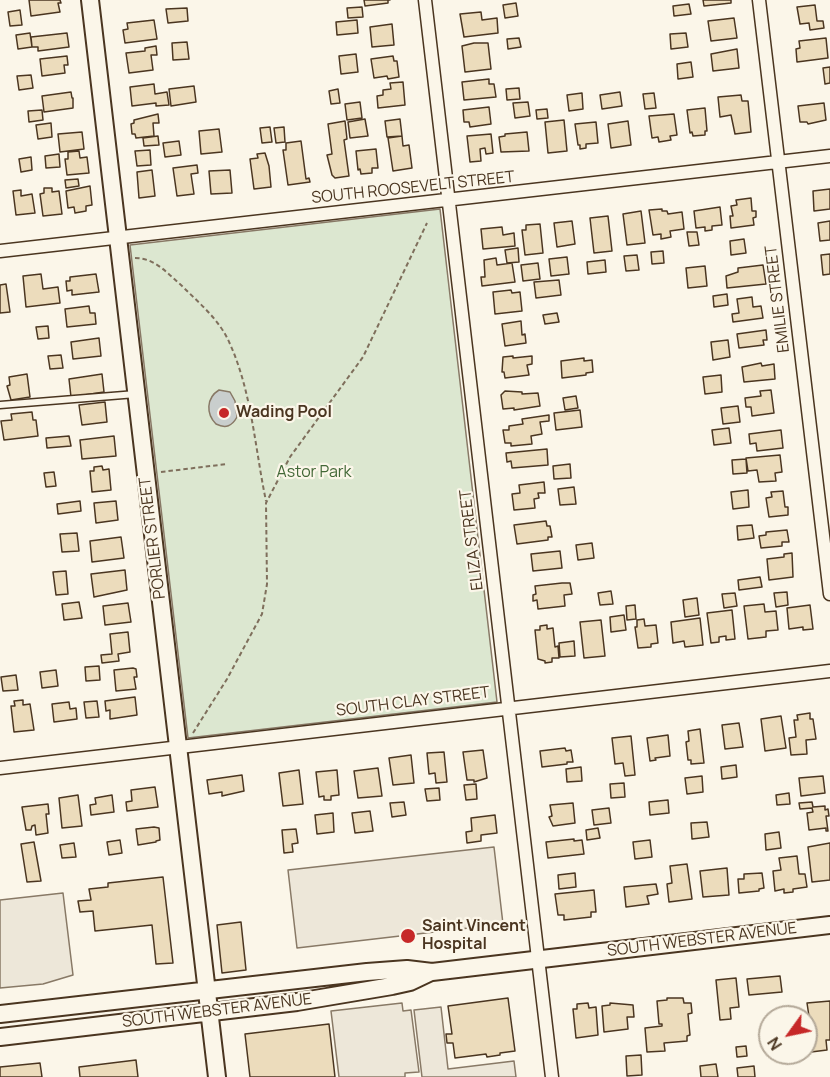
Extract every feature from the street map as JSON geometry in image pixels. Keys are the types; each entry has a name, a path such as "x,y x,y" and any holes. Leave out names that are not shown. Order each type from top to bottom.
{"main road":[{"name":"PORLIER STREET","path":"90,0 136,394 184,741 206,991 217,1077"},
{"name":"SOUTH WEBSTER AVENUE","path":"0,1014 367,972 407,969 432,972 830,925"},
{"name":"SOUTH WEBSTER AVENUE","path":"0,1037 297,1002 410,982 432,972"}],"street":[{"name":"ELIZA STREET","path":"425,0 552,1077"},
{"name":"EMILIE STREET","path":"759,0 830,594"},
{"name":"SOUTH ROOSEVELT STREET","path":"0,251 830,156"},
{"name":"SOUTH CLAY STREET","path":"0,768 184,741 508,708 830,670"}],"lane":[{"path":"0,405 136,394"}],"path":[{"path":"266,503 290,457 363,357 427,223"},
{"path":"135,258 144,258 158,265 209,312 230,344 243,382 254,427 266,503 267,584 262,614 226,679 184,741"},
{"path":"160,472 226,464"}],"green space":[{"name":"Astor Park","path":"440,209 497,702 188,738 130,245"}],"shaded area":[{"name":"Wading Pool","path":"219,390 230,392 235,401 237,417 233,423 226,426 216,424 209,411 212,397"},
{"path":"494,847 503,924 297,948 288,870"},
{"path":"63,893 73,975 43,984 0,988 0,900"},
{"path":"402,1003 403,1011 411,1010 419,1072 405,1073 405,1077 339,1077 331,1011"},
{"path":"441,1007 448,1069 514,1061 516,1077 422,1077 414,1010"}],"building":[{"path":"29,0 60,0 61,3 58,3 60,12 31,16"},
{"path":"364,0 388,0 388,3 365,6"},
{"path":"703,0 731,0 731,3 704,6"},
{"path":"516,3 518,16 505,18 503,5"},
{"path":"689,4 691,14 674,16 673,6"},
{"path":"815,5 817,21 823,21 824,28 810,30 809,23 800,24 797,7"},
{"path":"362,7 363,17 348,18 347,8"},
{"path":"187,8 188,21 168,23 166,9"},
{"path":"20,10 22,25 10,26 8,12"},
{"path":"481,12 482,20 497,18 498,33 464,37 460,14"},
{"path":"734,18 737,38 711,41 708,21"},
{"path":"154,20 157,39 125,43 123,30 128,29 127,23"},
{"path":"357,20 358,33 337,35 336,22"},
{"path":"392,24 394,45 372,47 370,27"},
{"path":"30,33 32,47 18,49 16,35"},
{"path":"67,33 69,47 38,51 38,47 32,47 31,37"},
{"path":"686,33 688,47 671,49 670,34"},
{"path":"519,38 521,47 508,49 507,39"},
{"path":"826,38 828,58 797,62 796,49 800,48 799,41"},
{"path":"187,42 189,59 173,60 172,43"},
{"path":"488,43 491,69 465,72 462,46"},
{"path":"156,46 157,55 151,55 153,70 129,73 126,53 145,51 145,48"},
{"path":"737,49 739,68 713,71 711,54"},
{"path":"356,54 358,72 341,74 339,56"},
{"path":"67,56 68,65 64,65 65,73 42,76 40,59"},
{"path":"393,56 394,61 397,61 399,77 374,78 371,59"},
{"path":"691,62 693,77 678,79 677,64"},
{"path":"830,67 830,83 825,84 823,68"},
{"path":"31,75 33,88 19,90 17,76"},
{"path":"489,79 489,84 494,84 496,97 464,100 462,82"},
{"path":"403,82 405,105 378,108 377,96 383,95 383,90 391,89 390,83"},
{"path":"154,84 155,94 167,92 169,105 156,106 156,103 132,106 130,87"},
{"path":"194,86 196,102 171,106 169,89"},
{"path":"519,88 520,99 507,100 506,89"},
{"path":"338,89 340,103 331,104 329,91"},
{"path":"71,92 73,108 44,112 42,96"},
{"path":"620,92 622,106 602,109 600,95"},
{"path":"582,93 583,109 569,111 567,95"},
{"path":"654,93 656,108 645,109 643,94"},
{"path":"741,95 742,101 748,101 751,132 735,134 731,115 720,117 718,97"},
{"path":"360,102 362,118 347,120 345,104"},
{"path":"528,102 530,116 515,118 513,103"},
{"path":"824,103 826,120 808,124 800,122 798,106"},
{"path":"489,107 491,124 470,127 469,122 464,122 463,110"},
{"path":"705,108 707,131 705,135 693,136 692,132 690,133 687,110"},
{"path":"547,109 548,118 537,119 536,110"},
{"path":"42,110 43,120 29,122 28,111"},
{"path":"158,114 159,123 153,123 154,136 136,138 135,134 132,134 131,124 134,120"},
{"path":"674,114 677,135 670,136 671,140 659,142 658,137 652,138 649,116"},
{"path":"365,119 368,136 350,138 348,122"},
{"path":"400,119 402,136 387,137 385,121"},
{"path":"564,120 567,151 548,153 545,122"},
{"path":"345,121 347,139 344,140 349,176 335,178 332,175 327,155 332,154 328,124"},
{"path":"628,121 631,145 611,148 608,124"},
{"path":"596,122 598,143 586,144 586,148 580,149 575,124"},
{"path":"51,123 52,137 38,139 36,125"},
{"path":"270,127 272,142 262,143 260,128"},
{"path":"284,127 285,142 276,143 274,128"},
{"path":"219,129 222,152 201,154 199,131"},
{"path":"82,132 84,149 60,152 58,134"},
{"path":"527,132 529,151 501,152 499,137 505,134"},
{"path":"491,134 493,153 486,154 485,148 480,149 481,161 470,162 467,136"},
{"path":"158,136 159,145 144,146 143,138"},
{"path":"402,136 403,146 409,145 412,168 393,171 388,138"},
{"path":"179,141 181,155 165,157 163,143"},
{"path":"301,141 306,179 309,178 310,182 288,185 283,150 286,150 286,143"},
{"path":"376,149 378,168 372,168 372,173 361,174 360,169 358,170 356,151"},
{"path":"150,150 151,165 137,166 135,151"},
{"path":"79,151 80,158 87,157 89,173 67,175 65,159 68,159 68,152"},
{"path":"265,153 271,187 254,189 250,159 258,158 257,154"},
{"path":"59,154 60,167 46,168 45,156"},
{"path":"31,157 32,170 21,172 19,159"},
{"path":"197,165 198,173 191,174 194,194 177,196 173,168"},
{"path":"152,170 155,196 139,198 137,172"},
{"path":"230,170 232,193 211,194 209,171"},
{"path":"78,179 79,186 66,188 65,180"},
{"path":"90,186 92,205 86,206 86,211 75,213 74,207 68,208 66,191"},
{"path":"44,188 52,188 52,192 59,191 62,214 43,216 40,194 44,193"},
{"path":"830,189 830,209 814,211 813,191"},
{"path":"21,190 21,196 32,194 35,213 16,215 13,191"},
{"path":"751,198 752,211 756,211 756,217 753,218 754,225 731,228 730,216 733,216 731,206 737,205 736,200"},
{"path":"720,207 722,225 712,226 712,230 705,231 705,227 696,228 694,211"},
{"path":"662,209 668,214 682,212 684,229 670,231 671,237 661,239 661,234 653,235 649,210"},
{"path":"641,211 645,243 627,245 623,214"},
{"path":"608,216 612,251 594,253 590,218"},
{"path":"572,221 575,244 557,247 554,223"},
{"path":"830,221 830,240 820,241 818,223"},
{"path":"540,224 543,253 525,255 522,230 526,230 526,225"},
{"path":"502,227 503,235 514,233 515,246 483,249 481,229"},
{"path":"687,232 697,232 699,245 689,246"},
{"path":"744,239 746,253 731,255 730,241"},
{"path":"518,248 519,262 507,263 505,250"},
{"path":"663,251 664,263 652,264 651,252"},
{"path":"830,254 830,274 823,275 821,255"},
{"path":"637,255 639,270 626,271 624,256"},
{"path":"567,257 569,274 551,276 549,259"},
{"path":"496,258 497,265 512,263 515,282 482,286 481,277 485,277 484,260"},
{"path":"605,260 606,272 588,274 587,262"},
{"path":"538,263 540,279 523,281 521,265"},
{"path":"763,265 766,284 727,288 726,276 738,272 738,268"},
{"path":"705,266 707,286 688,288 686,268"},
{"path":"41,274 43,289 58,287 60,303 26,307 23,276"},
{"path":"96,274 99,292 72,295 72,290 67,291 66,281 70,281 70,277"},
{"path":"559,280 561,295 536,298 534,282"},
{"path":"6,284 10,312 0,313 0,285"},
{"path":"511,290 512,293 520,292 522,311 495,314 493,292"},
{"path":"727,294 728,305 714,307 713,296"},
{"path":"752,297 753,307 761,306 763,318 733,322 732,314 739,313 737,299"},
{"path":"89,306 90,313 95,313 96,324 67,327 65,309"},
{"path":"557,313 559,322 545,324 543,315"},
{"path":"521,321 522,335 525,334 526,343 505,346 502,324"},
{"path":"48,326 49,338 38,339 36,327"},
{"path":"766,330 767,340 763,340 764,345 739,348 737,334"},
{"path":"99,338 101,356 73,359 71,342"},
{"path":"728,340 730,357 713,360 711,342"},
{"path":"61,355 63,368 50,369 48,356"},
{"path":"513,356 513,358 532,356 532,364 527,365 529,375 505,378 502,372 503,357"},
{"path":"584,358 584,361 592,360 593,372 562,378 561,361"},
{"path":"761,363 762,366 774,364 775,379 744,382 742,367"},
{"path":"27,374 30,397 11,400 7,386 10,385 9,377"},
{"path":"102,374 104,392 71,397 69,379"},
{"path":"721,375 722,392 705,394 703,377"},
{"path":"771,390 774,413 752,416 751,407 746,407 745,398 761,396 760,391"},
{"path":"505,391 522,392 522,394 538,393 540,406 514,410 514,408 503,409 501,395"},
{"path":"576,396 578,408 565,410 563,398"},
{"path":"105,402 107,422 82,425 79,405"},
{"path":"738,406 740,422 723,424 721,408"},
{"path":"580,410 582,427 556,430 554,413"},
{"path":"32,412 33,420 36,420 38,436 4,440 1,421 12,420 11,414"},
{"path":"549,415 549,421 540,422 542,434 531,436 532,444 511,446 511,443 505,443 503,430 509,430 509,426 523,424 522,419"},
{"path":"729,428 731,443 714,445 712,430"},
{"path":"781,430 783,448 757,451 756,443 750,444 749,434"},
{"path":"69,436 71,446 47,448 46,438"},
{"path":"114,436 116,456 82,459 80,440"},
{"path":"547,449 548,465 512,468 511,461 507,462 506,453"},
{"path":"780,455 782,472 775,473 776,481 759,482 757,470 748,471 746,458"},
{"path":"746,459 747,473 733,474 732,460"},
{"path":"570,464 571,478 554,479 553,466"},
{"path":"102,466 103,470 109,469 111,490 92,492 90,471 94,471 94,467"},
{"path":"54,472 56,486 46,487 44,473"},
{"path":"544,482 545,493 538,493 539,498 534,499 535,508 514,510 512,494 520,493 519,485"},
{"path":"574,487 576,504 560,505 558,489"},
{"path":"748,490 749,507 733,509 731,492"},
{"path":"783,491 788,515 769,517 766,498 772,497 771,492"},
{"path":"80,501 81,511 58,514 57,504"},
{"path":"116,501 118,520 96,523 94,503"},
{"path":"546,521 547,526 550,526 552,537 548,537 548,540 517,544 514,525"},
{"path":"752,525 754,538 738,540 737,526"},
{"path":"787,530 789,542 782,542 782,546 761,548 759,536 766,535 766,532"},
{"path":"77,533 79,551 62,552 60,534"},
{"path":"121,537 124,558 92,562 90,541"},
{"path":"592,543 594,558 578,560 576,545"},
{"path":"560,551 562,568 533,571 531,554"},
{"path":"792,553 793,577 769,580 767,559 784,557 784,554"},
{"path":"125,570 127,590 94,597 91,574"},
{"path":"66,571 68,594 56,595 53,572"},
{"path":"760,577 762,587 739,590 738,580"},
{"path":"570,583 572,594 564,595 565,606 538,609 537,600 533,601 533,595 536,594 535,586"},
{"path":"611,591 613,604 600,605 598,593"},
{"path":"787,592 788,605 776,607 774,593"},
{"path":"735,593 737,606 724,608 722,594"},
{"path":"697,598 699,615 685,617 683,600"},
{"path":"79,602 82,618 64,620 62,604"},
{"path":"128,603 131,622 105,625 103,606"},
{"path":"764,604 765,612 776,611 778,630 766,631 766,637 748,639 744,606"},
{"path":"635,605 636,619 627,620 626,606"},
{"path":"810,605 813,629 803,630 803,627 789,629 787,608"},
{"path":"732,610 735,639 726,640 726,636 719,637 719,642 711,643 707,613"},
{"path":"624,615 626,630 611,632 610,617"},
{"path":"700,618 703,645 685,647 684,641 673,643 671,622"},
{"path":"644,619 645,626 656,625 658,643 651,644 651,647 638,648 635,627 637,627 637,620"},
{"path":"601,620 605,656 584,658 580,622"},
{"path":"547,625 547,629 553,628 559,658 552,658 552,662 545,663 538,659 535,630 540,630 540,626"},
{"path":"128,632 130,652 118,654 119,661 102,663 101,655 112,654 110,634"},
{"path":"574,641 575,656 560,657 559,643"},
{"path":"99,666 100,680 86,681 85,667"},
{"path":"136,669 137,677 134,677 136,689 116,691 114,670"},
{"path":"56,670 58,686 42,688 40,672"},
{"path":"16,675 18,690 3,691 1,677"},
{"path":"135,697 137,715 110,719 110,710 106,711 105,701"},
{"path":"23,700 23,705 30,704 34,730 14,732 11,706 15,706 14,701"},
{"path":"97,701 99,717 86,718 84,702"},
{"path":"69,702 70,709 76,708 77,719 54,722 52,704"},
{"path":"810,713 816,739 806,740 807,754 791,755 789,738 796,737 794,720 798,720 797,715"},
{"path":"781,716 786,748 765,751 761,719"},
{"path":"739,723 743,747 725,749 722,725"},
{"path":"700,729 704,763 691,764 691,760 688,760 686,742 689,741 688,731"},
{"path":"668,735 670,756 650,761 647,738"},
{"path":"631,736 635,775 625,776 623,763 615,764 612,738"},
{"path":"565,748 566,751 571,750 573,762 542,767 540,751"},
{"path":"483,750 487,778 474,782 474,780 467,780 463,752"},
{"path":"444,752 447,782 436,783 435,773 429,774 427,753"},
{"path":"411,755 414,783 393,785 389,758"},
{"path":"736,765 737,777 722,779 721,767"},
{"path":"581,767 582,781 567,782 566,769"},
{"path":"378,768 382,796 358,798 354,771"},
{"path":"299,770 303,804 283,806 279,773"},
{"path":"337,770 339,795 331,796 331,800 324,800 324,796 319,797 316,772"},
{"path":"242,775 244,791 222,796 222,792 209,794 207,780"},
{"path":"702,776 703,792 687,794 685,778"},
{"path":"823,776 825,793 801,796 799,778"},
{"path":"624,783 625,797 611,798 610,784"},
{"path":"476,784 477,799 466,800 464,785"},
{"path":"155,787 158,807 127,811 126,802 132,801 131,790"},
{"path":"439,788 440,800 427,801 425,789"},
{"path":"789,793 790,804 777,805 776,795"},
{"path":"78,795 82,826 62,828 59,798"},
{"path":"112,795 114,812 91,815 90,805 96,804 95,798"},
{"path":"668,800 669,813 650,815 649,802"},
{"path":"404,802 406,815 392,817 390,803"},
{"path":"812,802 813,807 825,806 825,810 828,809 829,816 826,816 828,831 826,828 809,830 807,813 813,812 812,808 800,809 799,803"},
{"path":"573,803 575,823 553,826 549,817 552,816 550,805"},
{"path":"48,804 49,814 46,814 48,833 36,835 35,825 31,830 26,830 22,807"},
{"path":"609,808 611,823 594,825 592,810"},
{"path":"370,811 373,831 355,833 352,813"},
{"path":"333,813 334,832 317,834 315,815"},
{"path":"495,815 497,833 481,835 481,841 467,843 466,832 472,831 471,818"},
{"path":"707,822 709,837 692,839 691,823"},
{"path":"159,828 160,840 138,845 136,829"},
{"path":"598,828 600,838 587,840 586,830"},
{"path":"296,829 298,843 292,844 293,852 284,853 282,830"},
{"path":"779,832 781,848 766,850 765,834"},
{"path":"574,839 574,841 582,840 584,854 548,858 546,842"},
{"path":"120,840 122,853 109,855 107,842"},
{"path":"650,840 652,857 635,859 633,842"},
{"path":"34,842 41,881 27,882 21,844"},
{"path":"74,843 76,857 62,858 60,845"},
{"path":"830,843 830,880 812,882 808,847"},
{"path":"797,856 799,874 805,874 807,887 793,889 793,892 784,893 784,889 775,891 773,871 781,870 779,858"},
{"path":"687,864 692,899 669,902 667,884 672,883 670,866"},
{"path":"727,868 729,895 703,897 700,871"},
{"path":"575,873 576,887 559,889 558,875"},
{"path":"762,873 764,888 759,891 739,893 738,879 744,879 744,874"},
{"path":"163,877 173,963 156,964 152,925 95,931 93,911 80,912 78,901 91,900 89,889 108,887 108,883"},
{"path":"656,884 658,894 647,896 649,904 626,907 624,887"},
{"path":"594,890 596,912 591,912 591,917 564,920 564,915 558,915 555,894"},
{"path":"241,922 246,970 222,973 217,925"},
{"path":"780,976 782,992 749,995 747,979"},
{"path":"736,978 739,1007 730,1008 731,1019 720,1020 716,980"},
{"path":"508,998 515,1051 487,1057 486,1054 455,1058 453,1043 447,1043 446,1034 452,1034 448,1006"},
{"path":"667,998 683,998 684,1003 691,1003 692,1013 688,1014 690,1035 687,1036 687,1041 664,1043 665,1051 647,1052 645,1028 662,1026 659,1024 657,1001 667,1000"},
{"path":"830,1001 830,1040 826,1040 827,1050 818,1051 818,1005 807,1005 807,1003"},
{"path":"588,1003 589,1008 596,1007 598,1035 576,1038 573,1009 577,1009 577,1004"},
{"path":"610,1003 633,1005 634,1017 627,1017 628,1029 604,1032 602,1006 610,1005"},
{"path":"329,1024 335,1077 250,1077 245,1034"},
{"path":"746,1046 747,1056 737,1057 736,1047"},
{"path":"641,1055 642,1075 627,1076 626,1056"},
{"path":"136,1060 138,1077 80,1077 79,1067"},
{"path":"40,1063 42,1077 0,1077 0,1067"},
{"path":"716,1064 718,1077 701,1077 700,1066"},
{"path":"754,1066 755,1077 738,1077 737,1068"}],"place":[{"name":"Wading Pool","path":"224,413"},
{"name":"Saint Vincent Hospital","path":"408,936"}]}
